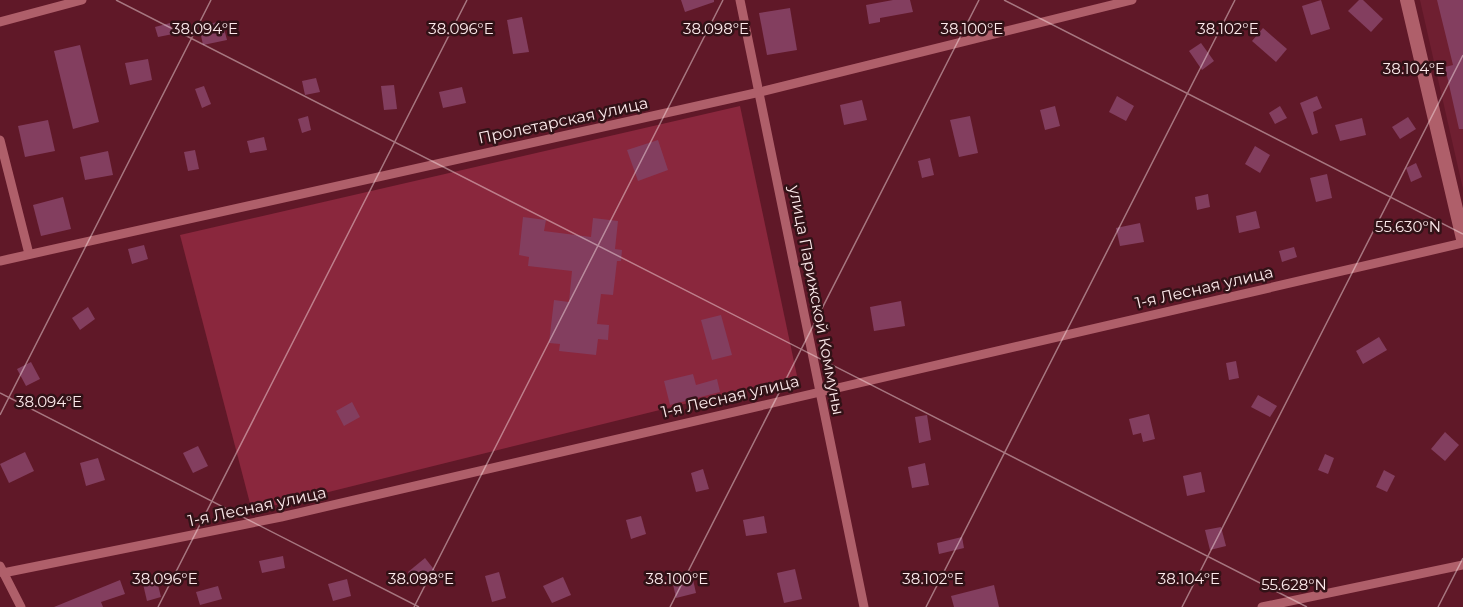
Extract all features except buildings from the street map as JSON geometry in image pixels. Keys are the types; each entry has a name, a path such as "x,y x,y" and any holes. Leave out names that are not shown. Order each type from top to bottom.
{"main road":[{"path":"1407,0 1463,241"}],"street":[{"path":"0,22 82,0"},
{"name":"улица Парижской Коммуны","path":"740,0 864,607"},
{"name":"Пролетарская улица","path":"0,261 760,92 1132,0"},
{"path":"0,141 29,254"},
{"name":"1-я Лесная улица","path":"2,569 281,517 1463,241"},
{"path":"1262,607 1463,565"},
{"path":"2,569 21,607"}],"shaded area":[{"path":"1420,0 1463,0 1463,189"},
{"path":"740,106 797,376 252,511 180,235"}]}
